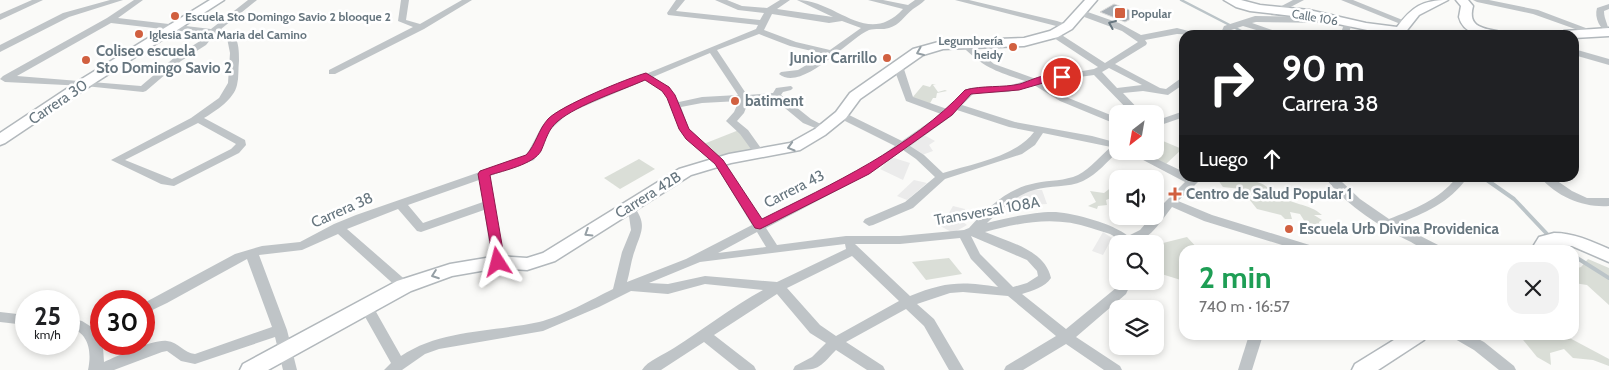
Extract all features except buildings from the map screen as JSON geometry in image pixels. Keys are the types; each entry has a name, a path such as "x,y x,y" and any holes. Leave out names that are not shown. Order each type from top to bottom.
{"street":[{"path":"0,17 39,0"},
{"path":"0,49 66,15 119,0"},
{"path":"3,80 110,20 139,0"},
{"name":"Carrera 30","path":"0,140 85,83 218,0"},
{"path":"3,80 85,83 143,89 178,59 218,32 253,0"},
{"path":"405,0 402,21 421,27"},
{"path":"332,72 421,27 468,0"},
{"path":"681,0 671,13 713,17 761,27 793,44 833,53"},
{"path":"719,0 830,20 842,18"},
{"path":"646,76 761,27 770,10 786,0"},
{"path":"801,0 867,28 887,26 901,18 909,8 921,0"},
{"path":"872,0 909,8"},
{"path":"959,0 990,3 1068,26"},
{"name":"Carrera 42B","path":"250,370 404,286 450,270 498,262 527,264 549,257 685,172 719,162 795,147 825,129 841,115 855,96 918,52 942,45 1024,42 1054,34 1068,26 1082,13 1091,0"},
{"name":"Calle 106","path":"1230,0 1254,9 1311,14 1344,26 1403,27"},
{"path":"1274,12 1300,0"},
{"path":"1345,0 1358,2 1403,27 1415,12 1442,0"},
{"path":"1462,0 1466,6 1464,19 1466,23 1481,30"},
{"path":"1477,0 1535,12 1594,33"},
{"path":"713,17 734,3"},
{"path":"1609,6 1600,10 1599,16 1601,22 1609,31"},
{"path":"1082,13 1094,16 1142,41 1179,31"},
{"path":"1226,30 1227,28 1255,19 1344,26"},
{"path":"110,20 218,32 231,36 233,40 234,80 232,88 224,97 198,119 116,160 165,182 178,181 239,147 241,142 198,119"},
{"path":"1241,23 1265,30"},
{"path":"784,74 800,73 833,53 867,28"},
{"path":"1579,34 1609,31"},
{"path":"1054,34 1103,68 1158,90"},
{"name":"Carrera 43","path":"395,367 420,350 438,344 543,326 623,289 690,262 865,172 952,109 972,90 1008,89 1049,78 1103,68 1142,41"},
{"path":"966,45 986,63 1036,82 1063,99 1109,118"},
{"path":"712,49 745,99"},
{"path":"1579,53 1609,62"},
{"path":"898,66 909,99 1013,125 1109,144"},
{"path":"1103,68 1116,91 1129,105"},
{"path":"646,76 665,89 676,105 679,120 690,137 719,162 774,250"},
{"name":"Carrera 38","path":"155,303 252,252 302,246 338,227 400,203 530,158 535,152 544,130 553,119 569,109 646,76"},
{"path":"1116,91 1143,88 1170,92 1179,84"},
{"path":"776,96 780,90 788,88"},
{"path":"676,105 702,100 776,96 806,121 825,129"},
{"path":"745,99 739,113 730,121 744,132 760,154"},
{"path":"841,115 900,146 931,165 941,178"},
{"path":"1164,121 1179,116"},
{"path":"869,222 909,205 941,178 1018,152 1031,143 1040,130"},
{"path":"968,233 1001,202 1016,193 1032,187 1057,185 1079,179 1099,168 1109,153"},
{"path":"1155,160 1178,168"},
{"path":"484,174 498,262"},
{"path":"1141,235 1185,182"},
{"path":"1338,182 1344,192 1388,224 1428,245"},
{"path":"1388,224 1433,204 1452,193 1459,182"},
{"path":"1552,182 1581,201 1598,204 1609,202"},
{"path":"1170,202 1208,218 1296,245"},
{"path":"400,203 421,228 488,204"},
{"path":"629,208 635,216 637,230 628,252 623,289 668,289 705,280 779,287 810,324 835,343 878,370"},
{"name":"Transversal 108A","path":"690,262 714,256 774,250 850,246 968,233 1006,222 1055,216 1086,222 1116,232 1119,235"},
{"path":"338,227 404,286"},
{"path":"800,370 816,362 835,343 906,302 943,289 963,286 1001,293 1011,292 1035,286 1045,278 1043,269 1031,257 968,233"},
{"path":"968,233 975,256 1011,292 1066,337 1115,370"},
{"path":"1542,245 1545,240 1559,237 1609,256"},
{"path":"649,370 666,362 732,315 850,246 929,323 951,363 957,370"},
{"path":"252,252 253,261 280,330 290,370"},
{"path":"1011,370 1066,337 1122,290"},
{"path":"366,306 395,367"},
{"path":"0,317 15,319"},
{"path":"100,370 162,346 173,349 186,359 195,359 280,330"},
{"path":"705,335 749,370"},
{"path":"1245,370 1254,340"},
{"path":"1362,370 1409,340"},
{"path":"1469,340 1479,346 1508,370"},
{"path":"95,370 97,355"}],"shaded area":[{"path":"932,84 936,85 933,85 938,92 947,91 937,93 936,98 933,98 929,105 912,98 923,85 930,87"},
{"path":"739,130 757,153 719,161 701,145"},
{"path":"924,135 935,141 929,145 933,151 922,155 909,146"},
{"path":"1164,141 1179,148 1179,152 1166,164 1158,160 1164,160"},
{"path":"891,157 910,163 903,180 880,169"},
{"path":"639,159 655,169 620,189 604,178"},
{"path":"914,180 927,183 907,200 897,196"},
{"path":"1219,182 1260,183 1282,198 1317,211 1322,215 1314,215 1322,220 1319,222 1320,226 1305,222 1300,214 1290,212 1292,219 1285,219 1281,215 1257,209 1241,189 1223,187"},
{"path":"1109,189 1109,199 1106,200 1107,205 1098,206 1097,209 1088,206 1096,202 1090,191 1104,193"},
{"path":"1028,190 1042,190 1047,204 1005,206"},
{"path":"953,206 965,209 962,218 955,216 967,225 953,233 935,223 952,215 949,213"},
{"path":"1103,232 1109,236 1109,244 1103,255 1092,251"},
{"path":"1187,237 1194,245 1179,245 1179,279 1164,275 1164,243"},
{"path":"949,258 962,274 926,280 912,262"},
{"path":"1588,259 1609,268 1609,305 1587,285 1579,284 1579,268"},
{"path":"1523,340 1573,340 1609,359 1609,366 1593,360 1573,358 1564,349 1550,353 1551,365 1537,357"}],"waterway":[{"path":"1181,0 1239,30"},
{"path":"1490,182 1514,199 1548,235"},
{"path":"1579,259 1609,278"}],"place":[{"name":"Popular","path":"1120,13"},
{"name":"Escuela Sto Domingo Savio 2 blooque 2","path":"175,16"},
{"name":"Iglesia Santa Maria del Camino","path":"139,34"},
{"name":"Legumbrería heidy","path":"1013,47"},
{"name":"Junior Carrillo","path":"887,58"},
{"name":"Coliseo escuela Sto Domingo Savio 2","path":"86,60"},
{"name":"batiment","path":"735,101"},
{"name":"Centro de Salud Popular 1","path":"1175,194"},
{"name":"Escuela Urb Divina Providenica","path":"1289,229"}],"route":[{"path":"498,262 484,174 530,158 535,152 544,130 553,119 569,109 646,76 665,89 672,97 679,120 684,129 690,137 719,162 760,225 826,190 865,172 925,128 949,113 972,90 1008,89 1029,85 1049,78 1062,77"}]}
